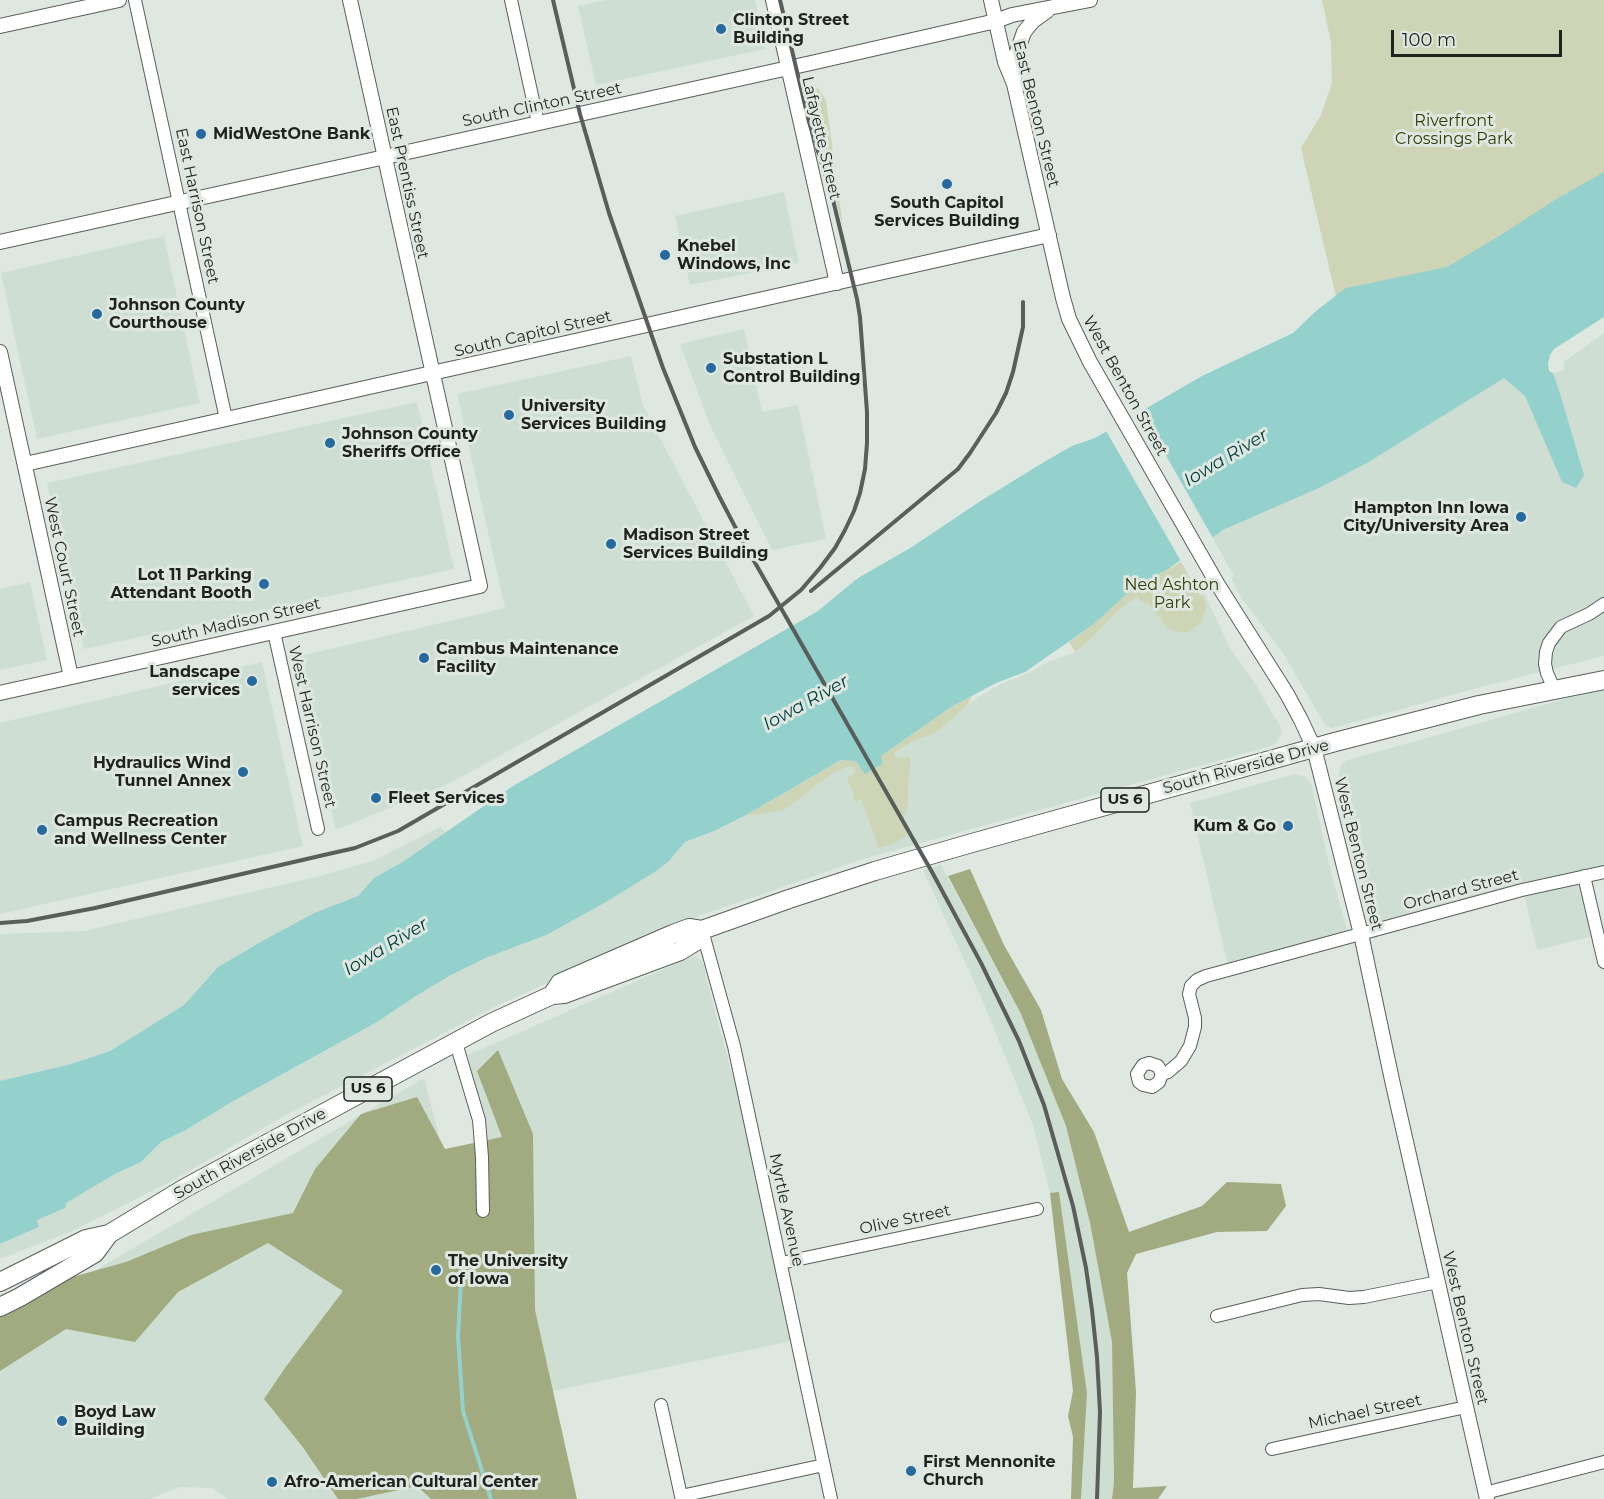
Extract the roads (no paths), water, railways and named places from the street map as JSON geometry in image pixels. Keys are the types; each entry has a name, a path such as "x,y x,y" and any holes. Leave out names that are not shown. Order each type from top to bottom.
{"main road":[{"name":"South Riverside Drive","path":"1554,690 1604,669"},
{"name":"South Riverside Drive","path":"0,1282 86,1239 110,1234 185,1188 491,1023 552,995 564,994 680,951 698,940 702,930 789,898 875,871 1314,748 1479,705 1604,680"},
{"name":"South Riverside Drive","path":"0,1307 95,1253 110,1234"}],"street":[{"path":"0,26 119,0"},
{"name":"East Harrison Street","path":"135,0 226,419"},
{"name":"East Prentiss Street","path":"350,0 480,586"},
{"path":"510,0 538,123"},
{"name":"Lafayette Street","path":"773,0 837,283"},
{"name":"East Benton Street","path":"991,0 1005,62 1014,84 1049,235"},
{"name":"South Clinton Street","path":"0,242 996,21 1012,15 1090,0"},
{"path":"1014,84 1016,55 1024,32 1034,21 1054,8"},
{"name":"South Capitol Street","path":"25,464 1049,235"},
{"name":"West Benton Street","path":"1049,235 1069,319 1090,362 1218,585 1287,694 1314,748 1361,934 1486,1496"},
{"name":"West Court Street","path":"0,352 71,677"},
{"name":"South Madison Street","path":"0,693 480,586"},
{"path":"1554,690 1545,664 1549,643 1562,627 1604,604"},
{"name":"West Harrison Street","path":"274,632 318,829"},
{"name":"Orchard Street","path":"1162,1074 1181,1061 1193,1037 1195,1018 1189,994 1191,986 1197,980 1522,890 1604,872"},
{"path":"1584,876 1604,958"},
{"name":"Myrtle Avenue","path":"702,930 734,1046 831,1499"},
{"path":"456,1043 479,1120 483,1211"},
{"name":"Olive Street","path":"781,1263 1036,1209"},
{"path":"1217,1316 1302,1295 1364,1297 1438,1282"},
{"path":"661,1405 681,1496 824,1465"},
{"name":"Michael Street","path":"1272,1449 1466,1407"},
{"path":"1486,1496 1604,1462"}],"water":[{"name":"Iowa River","path":"1604,172 1604,317 1554,349 1548,364 1549,371 1553,373 1559,390 1584,475 1576,488 1562,482 1525,396 1504,378 1367,463 1319,488 1223,530 1168,569 1133,588 1094,624 1025,672 996,683 951,707 881,756 882,764 865,774 856,761 841,760 746,815 685,842 668,862 606,902 546,935 488,957 451,975 377,1022 161,1142 141,1162 115,1174 66,1203 65,1208 37,1220 39,1227 0,1244 0,1081 71,1064 110,1051 184,1005 218,967 314,913 358,896 374,878 404,861 513,786 818,611 858,578 912,547 1044,462 1072,446 1095,438 1202,376 1293,333 1316,311 1346,288 1447,267"}],"waterway":[{"path":"461,1280 458,1337 463,1411 491,1499"}],"railway":[{"path":"553,0 580,114 609,213 663,368 695,447 742,540 932,872 981,963 1019,1041 1044,1105 1073,1206 1092,1310 1100,1412 1097,1499"},
{"path":"0,923 27,921 95,908 355,848 398,831 769,616 801,590 820,568 845,530 860,493 865,469 867,412 857,299 833,200 809,122 780,0"},
{"path":"811,591 958,469 970,453 1006,393 1023,327 1023,302"}],"place":[{"name":"Clinton Street Building","path":"721,29"},
{"name":"MidWestOne Bank","path":"201,134"},
{"name":"South Capitol Services Building","path":"947,184"},
{"name":"Knebel Windows, Inc","path":"665,255"},
{"name":"Johnson County Courthouse","path":"97,314"},
{"name":"Substation L Control Building","path":"711,368"},
{"name":"University Services Building","path":"509,415"},
{"name":"Johnson County Sheriffs Office","path":"330,443"},
{"name":"Hampton Inn Iowa City/University Area","path":"1521,517"},
{"name":"Madison Street Services Building","path":"611,544"},
{"name":"Lot 11 Parking Attendant Booth","path":"264,584"},
{"name":"Cambus Maintenance Facility","path":"424,658"},
{"name":"Landscape services","path":"252,681"},
{"name":"Hydraulics Wind Tunnel Annex","path":"243,772"},
{"name":"Fleet Services","path":"376,798"},
{"name":"Kum & Go","path":"1288,826"},
{"name":"Campus Recreation and Wellness Center","path":"42,830"},
{"name":"The University of Iowa","path":"436,1270"},
{"name":"Boyd Law Building","path":"62,1421"},
{"name":"First Mennonite Church","path":"911,1471"},
{"name":"Afro-American Cultural Center","path":"272,1482"}],"park label":[{"name":"Riverfront Crossings Park","path":"1454,130"},
{"name":"Ned Ashton Park","path":"1172,594"}]}
